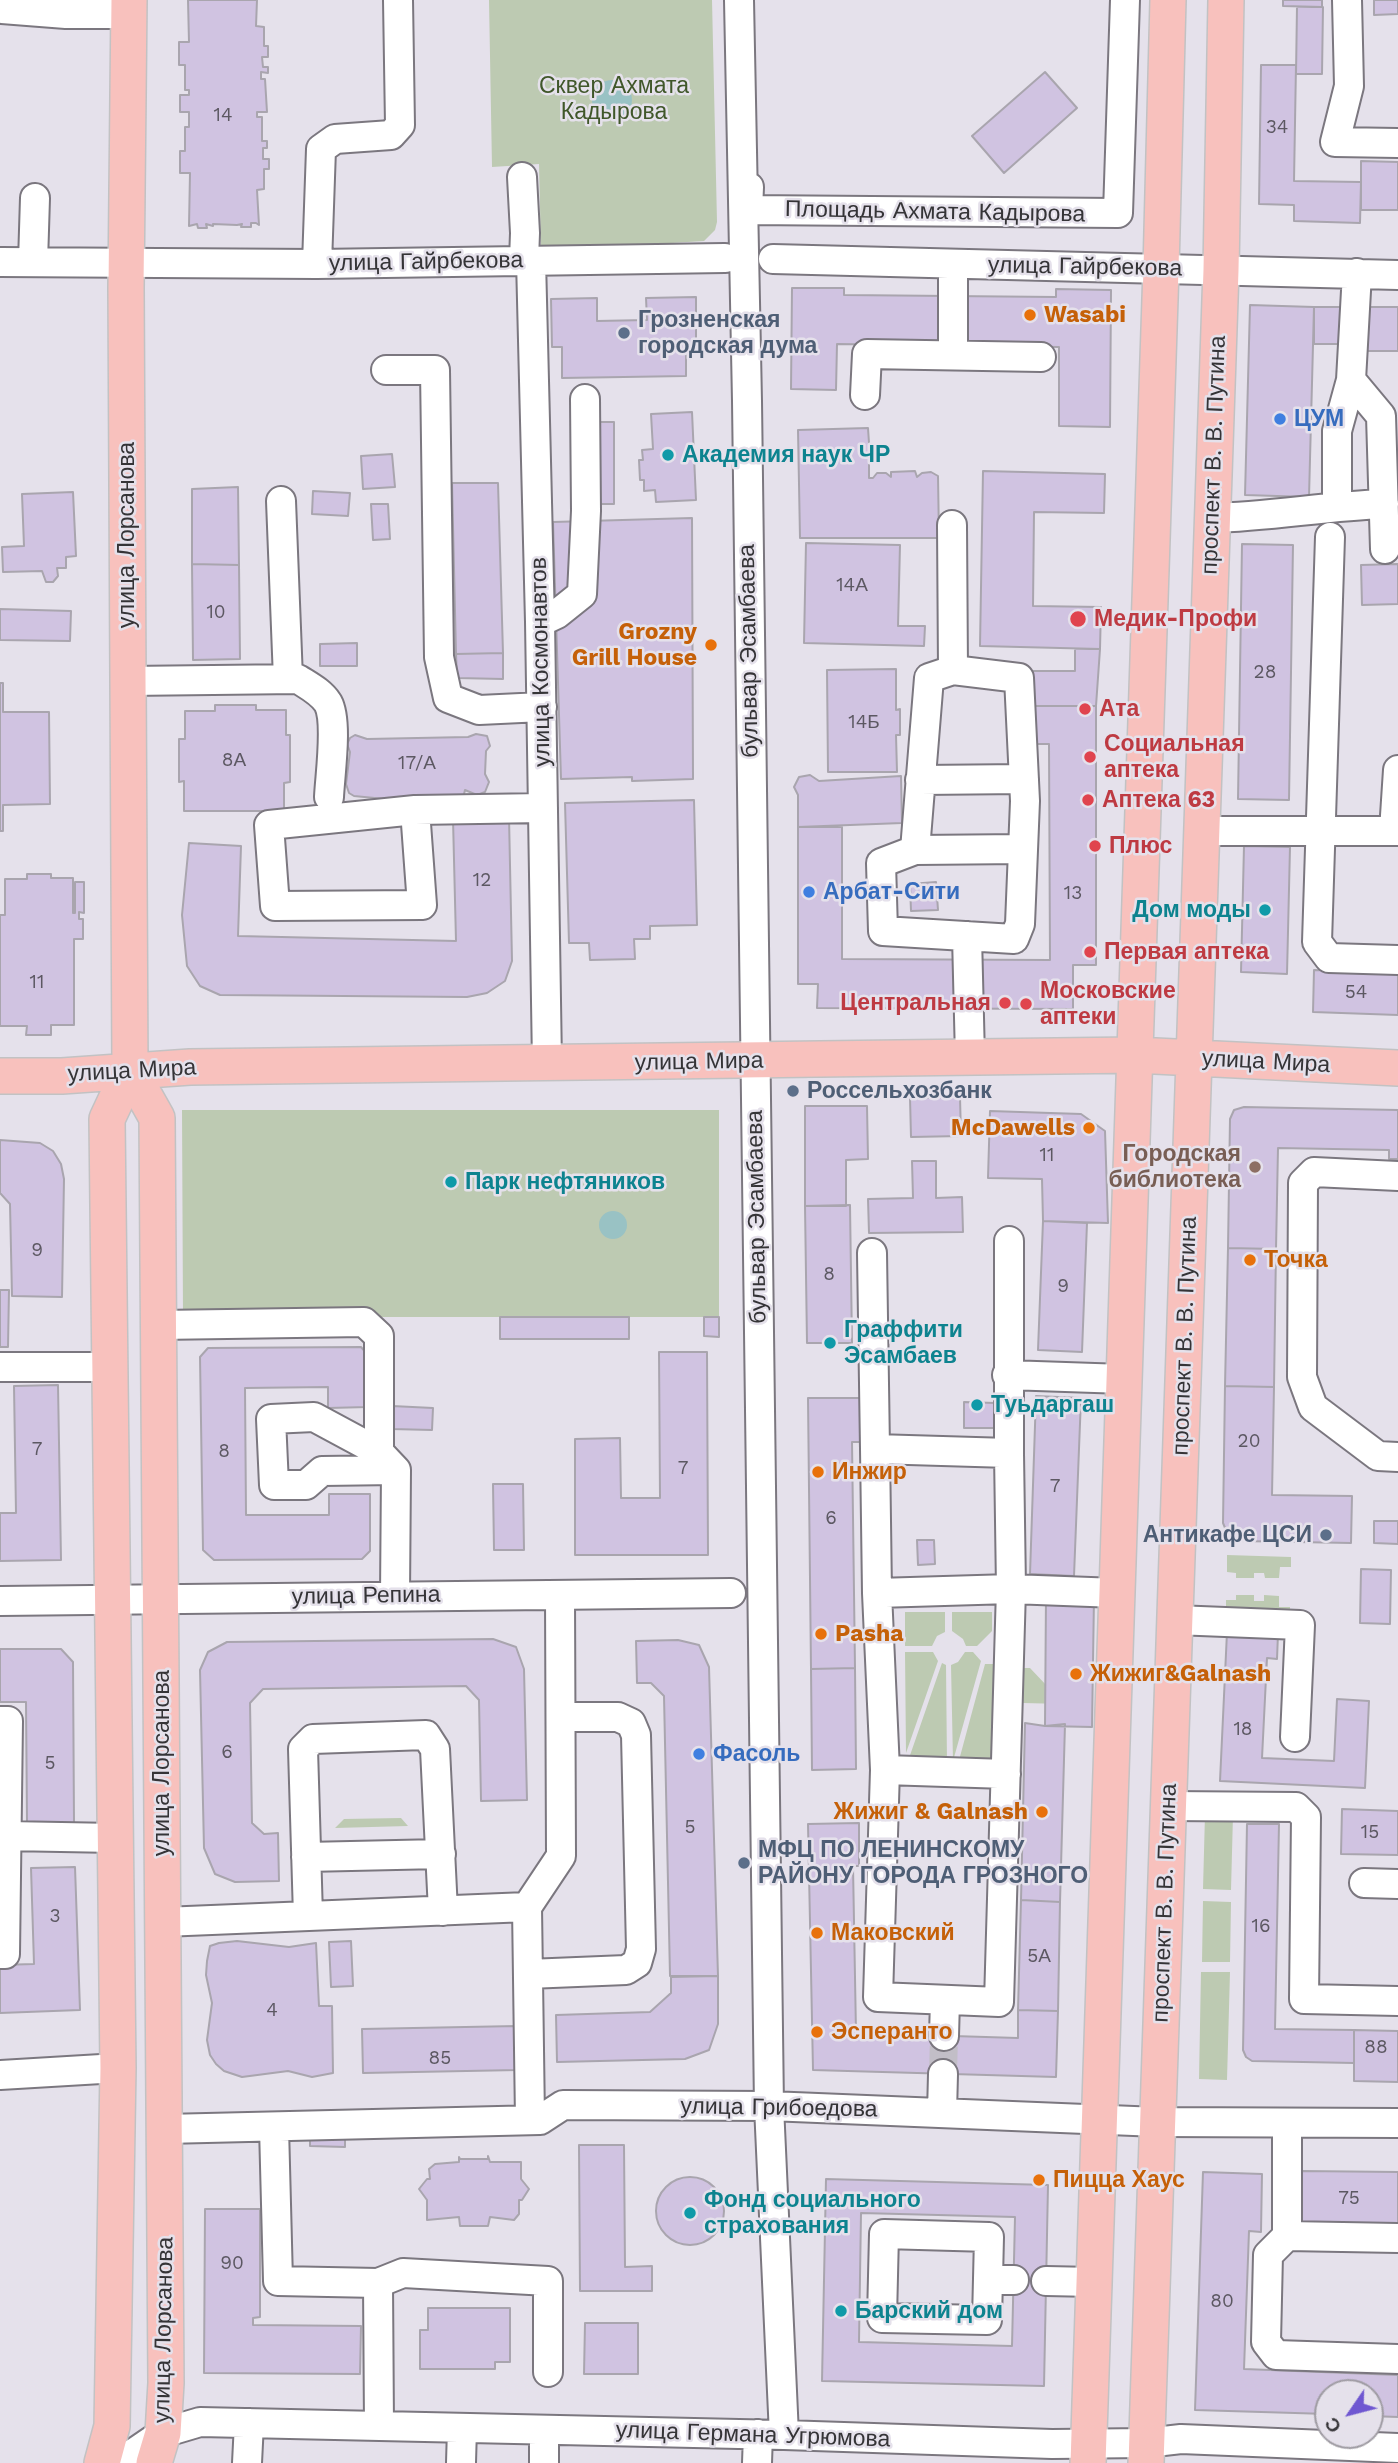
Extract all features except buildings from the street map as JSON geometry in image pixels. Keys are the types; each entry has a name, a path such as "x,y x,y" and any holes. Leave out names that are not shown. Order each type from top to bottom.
{"main road":[{"path":"1088,2453 1168,0"},
{"name":"проспект В. В. Путина","path":"1146,2453 1221,270 1226,0"},
{"name":"улица Лорсанова","path":"102,2463 112,2426 118,2068 107,1119 130,1070 127,265 129,7"},
{"name":"улица Мира","path":"0,1076 62,1076 130,1070 1135,1055 1398,1068"},
{"name":"улица Лорсанова","path":"130,1070 158,1118 166,2384 158,2448"}],"street":[{"path":"2,0 2,9 66,14 129,7"},
{"path":"317,264 321,149 335,139 391,135 400,125 398,0"},
{"name":"бульвар Эсамбаева","path":"739,0 747,375 769,2106 771,2434 757,2463"},
{"name":"Площадь Ахмата Кадырова","path":"751,0 748,210 1118,213 1125,0"},
{"path":"1347,0 1349,86 1335,142 1398,143"},
{"name":"улица Космонавтов","path":"522,177 528,260 540,622 547,1063"},
{"path":"33,262 35,198"},
{"name":"улица Гайрбекова","path":"0,262 89,262 127,265 317,264 725,258"},
{"name":"улица Гайрбекова","path":"773,259 1398,275"},
{"path":"953,264 953,355"},
{"path":"1337,506 1337,431 1351,380 1357,273"},
{"path":"865,395 867,354 1041,357"},
{"path":"386,370 435,370 439,657 448,698 479,710 542,707"},
{"path":"1351,380 1381,415 1385,549"},
{"path":"540,622 557,614 582,594 586,511 585,399"},
{"path":"281,501 288,679"},
{"path":"1212,518 1384,504"},
{"path":"952,526 953,670"},
{"path":"1330,537 1317,942 1329,958 1398,960"},
{"path":"915,850 929,678 953,670 1019,678 1024,779 1023,849 1020,924 1014,939 883,931 881,863 915,850 1023,849"},
{"path":"128,681 298,679 327,701 333,715 329,797"},
{"path":"1202,831 1396,831 1398,770"},
{"path":"920,780 1024,779"},
{"path":"415,810 422,905 275,906 269,825 415,810 543,808"},
{"path":"967,936 970,1058"},
{"path":"1398,1176 1314,1172 1303,1183 1302,1377 1313,1407 1378,1457 1398,1457"},
{"path":"872,1253 877,1593 885,1770 878,1997 999,2002 1011,1589 1007,1375 1009,1241"},
{"path":"159,1325 364,1322 379,1336 395,1596"},
{"path":"0,1367 110,1367"},
{"path":"1007,1375 1124,1379"},
{"path":"875,1449 1009,1453"},
{"path":"877,1593 1011,1589 1117,1592"},
{"name":"улица Репина","path":"0,1601 731,1593"},
{"path":"530,2120 527,1907 561,1856 560,1595"},
{"path":"1175,1620 1300,1625 1295,1737"},
{"path":"528,1974 626,1970 637,1963 641,1949 636,1735 631,1723 618,1717 561,1717"},
{"path":"0,1721 8,1721 5,1954 0,1954"},
{"path":"309,1916 303,1749 313,1739 426,1735 435,1749 443,1911"},
{"path":"885,1770 1006,1774"},
{"path":"1169,1806 1296,1807 1306,1817 1304,1999 1398,2001"},
{"path":"6,1836 115,1838"},
{"path":"306,1857 441,1854"},
{"path":"1364,1883 1398,1884"},
{"path":"163,1922 527,1907"},
{"path":"944,2036 945,2000"},
{"path":"0,2075 118,2068"},
{"path":"942,2113 943,2074"},
{"name":"улица Грибоедова","path":"164,2129 541,2120 564,2105 769,2106 1158,2122 1398,2123"},
{"path":"1287,2123 1287,2236 1268,2255 1266,2342 1276,2355 1398,2359"},
{"path":"274,2127 278,2281 378,2283 403,2273 548,2281 548,2372"},
{"path":"884,2234 989,2237 1001,2280 987,2320 882,2318 884,2234"},
{"path":"1287,2236 1398,2238"},
{"path":"1046,2281 1094,2283"},
{"path":"378,2283 379,2426"},
{"name":"улица Германа Угрюмова","path":"119,2463 158,2448 201,2422 771,2434 899,2451 1146,2453 1181,2439 1358,2455 1398,2448"},
{"path":"247,2463 249,2423"},
{"path":"461,2463 462,2428"},
{"path":"544,2430 544,2463"}],"green space":[{"name":"Сквер Ахмата Кадырова","path":"489,0 712,0 717,222 715,230 704,241 541,251 539,164 492,167"},
{"name":"Парк нефтяников","path":"182,1110 719,1110 719,1317 183,1317"},
{"path":"1227,1555 1291,1557 1291,1567 1280,1567 1279,1578 1265,1578 1264,1573 1254,1573 1254,1578 1236,1578 1236,1573 1227,1572"},
{"path":"1236,1595 1254,1595 1254,1601 1264,1601 1264,1595 1279,1596 1279,1607 1290,1607 1290,1617 1226,1616 1226,1600 1236,1600"},
{"path":"905,1612 945,1612 945,1632 937,1636 932,1646 905,1646"},
{"path":"952,1612 992,1612 992,1631 977,1646 966,1646 963,1639 952,1631"},
{"path":"905,1652 933,1652 938,1661 906,1753"},
{"path":"965,1652 973,1652 981,1661 953,1761 951,1665 958,1662"},
{"path":"942,1663 946,1665 947,1764 907,1764"},
{"path":"985,1664 993,1664 993,1764 958,1764"},
{"path":"1023,1668 1030,1668 1064,1704 1023,1703"},
{"path":"1205,1814 1233,1815 1231,1890 1203,1889"},
{"path":"401,1818 408,1826 335,1828 344,1819"},
{"path":"1203,1901 1231,1902 1230,1962 1202,1962"},
{"path":"1201,1972 1230,1972 1227,2080 1199,2079"}],"shaded area":[{"path":"612,80 626,86 632,100 626,114 612,120 598,114 592,100 598,86"},
{"path":"613,1211 623,1215 627,1225 623,1235 613,1239 603,1235 599,1225 603,1215"}],"tunnel":[{"path":"943,2074 944,2036"}],"place":[{"name":"Wasabi","path":"1030,315"},
{"name":"Грозненская городская дума","path":"624,333"},
{"name":"ЦУМ","path":"1280,419"},
{"name":"Академия наук ЧР","path":"668,455"},
{"name":"Медик-Профи","path":"1078,619"},
{"name":"Grozny Grill House","path":"711,645"},
{"name":"Ата","path":"1085,709"},
{"name":"Социальная аптека","path":"1090,757"},
{"name":"Аптека 63","path":"1088,800"},
{"name":"Плюс","path":"1095,846"},
{"name":"Арбат-Сити","path":"809,892"},
{"name":"Дом моды","path":"1265,910"},
{"name":"Первая аптека","path":"1090,952"},
{"name":"Центральная","path":"1005,1003"},
{"name":"Московские аптеки","path":"1026,1004"},
{"name":"Россельхозбанк","path":"793,1091"},
{"name":"McDawells","path":"1089,1128"},
{"name":"Городская библиотека","path":"1255,1167"},
{"name":"Парк нефтяников","path":"451,1182"},
{"name":"Точка","path":"1250,1260"},
{"name":"Граффити Эсамбаев","path":"830,1343"},
{"name":"Туьдаргаш","path":"977,1405"},
{"name":"Инжир","path":"818,1472"},
{"name":"Антикафе ЦСИ","path":"1326,1535"},
{"name":"Pasha","path":"821,1634"},
{"name":"Жижиг&Galnash","path":"1076,1674"},
{"name":"Фасоль","path":"699,1754"},
{"name":"Жижиг & Galnash","path":"1042,1812"},
{"name":"МФЦ ПО ЛЕНИНСКОМУ РАЙОНУ ГОРОДА ГРОЗНОГО","path":"744,1863"},
{"name":"Маковский","path":"817,1933"},
{"name":"Эсперанто","path":"817,2032"},
{"name":"Пицца Хаус","path":"1039,2180"},
{"name":"Фонд социального страхования","path":"690,2213"},
{"name":"Барский дом","path":"841,2311"}]}
